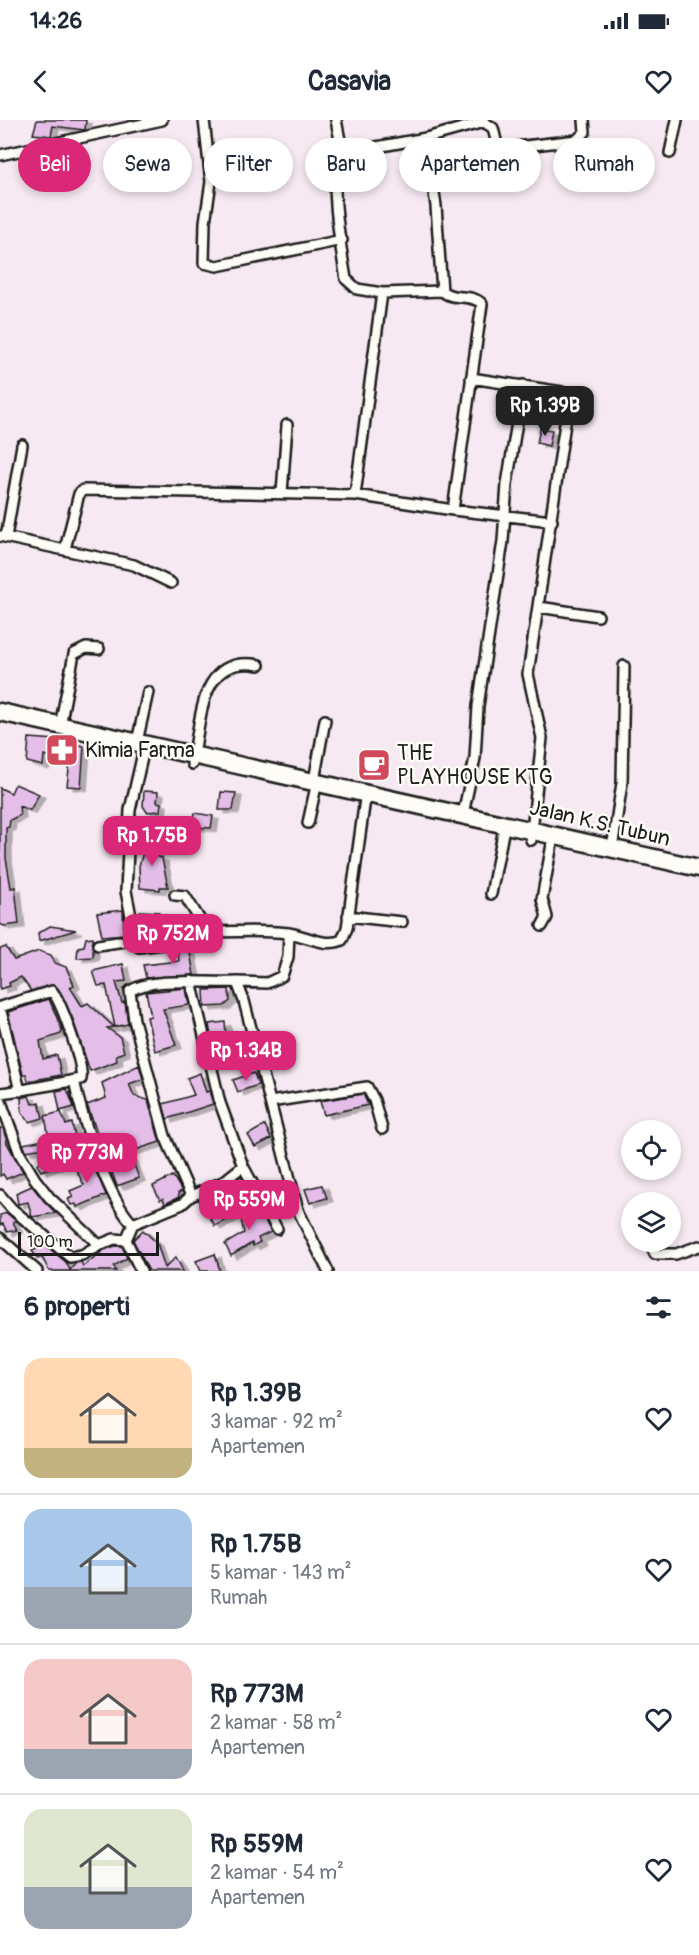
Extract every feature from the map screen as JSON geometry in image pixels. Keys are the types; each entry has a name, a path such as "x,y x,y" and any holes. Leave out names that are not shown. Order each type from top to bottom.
{"highway":[{"name":"Jalan K.S. Tubun","path":"0,712 140,748"},
{"name":"Jalan K.S. Tubun","path":"0,722 193,759 365,797 503,833 531,835"},
{"name":"Jalan K.S. Tubun","path":"365,797 464,814 531,835 699,877"},
{"name":"Jalan K.S. Tubun","path":"560,842 612,849 699,868"}],"street":[{"path":"0,155 136,122 162,120"},
{"path":"204,120 211,182 205,222 204,263 218,266 268,253 342,240"},
{"path":"336,120 340,138"},
{"path":"426,138 479,121 493,128 496,147 502,150 577,140 585,132 584,120"},
{"path":"670,153 677,120"},
{"path":"336,192 348,284 357,289 382,293 442,291 449,295 478,300 482,304 453,510"},
{"path":"434,192 442,291"},
{"path":"355,495 382,293"},
{"path":"471,378 562,392 568,399 528,674 542,738 531,835"},
{"path":"464,814 475,758 478,706 500,563 511,455 523,386"},
{"path":"282,493 287,425"},
{"path":"22,445 3,536 134,565 171,583"},
{"path":"64,549 79,494 83,490 355,495 453,510 552,521"},
{"path":"539,607 598,616"},
{"path":"60,726 74,654 83,648 99,649"},
{"path":"193,759 206,697 215,677 222,670 234,664 259,665"},
{"path":"612,849 622,783 624,666"},
{"path":"148,692 130,810 126,891 131,916 131,940 135,946 153,946 169,941 176,932 240,930 289,933 327,943 338,943 345,935 365,797"},
{"path":"308,823 325,720"},
{"path":"492,894 503,833"},
{"path":"542,926 547,917 542,899 560,842"},
{"path":"176,895 185,896 200,920 204,932"},
{"path":"348,916 402,922"},
{"path":"191,1196 165,1136 129,995 130,991 143,986 191,981 213,984 267,983 282,976 288,957 289,933"},
{"path":"98,945 131,940"},
{"path":"191,981 220,1103 243,1166 277,1229"},
{"path":"237,982 244,1001 298,1210 328,1271"},
{"path":"0,1093 20,1091 81,1078 82,1073 54,992 0,1007 20,1091"},
{"path":"74,1080 80,1112 95,1151 124,1214 133,1224"},
{"path":"270,1102 367,1087 375,1100 382,1129"},
{"path":"0,1099 20,1154 35,1179 49,1197 99,1245"},
{"path":"141,1271 126,1240 133,1224 182,1204 191,1196 223,1182 243,1166"},
{"path":"0,1195 12,1209 70,1257 82,1255 114,1239 126,1240"},
{"path":"0,1238 36,1271"},
{"path":"654,1252 655,1254 676,1254 699,1246"}],"building":[{"path":"37,120 86,120 85,130 53,126 51,136 33,134"},
{"path":"540,428 552,430 549,446 537,443"},
{"path":"29,738 57,740 84,746 81,787 67,786 70,761 44,755 43,766 27,762"},
{"path":"15,784 39,794 30,810 19,806 20,815 10,820 9,827 6,828 6,858 11,888 15,887 19,924 4,926 0,924 0,788 11,793"},
{"path":"144,791 158,792 157,802 161,803 160,811 147,812 143,806"},
{"path":"221,792 236,793 233,810 219,810"},
{"path":"195,813 213,816 211,828 192,827"},
{"path":"178,824 193,828 189,848 177,847 177,843 171,843 171,825"},
{"path":"146,838 158,842 160,849 156,856 162,858 168,887 160,887 160,890 140,888 139,866 144,849 139,848 141,840 146,841"},
{"path":"123,910 124,934 102,936 97,913"},
{"path":"140,911 159,912 160,916 166,915 166,932 162,936 141,940 138,937"},
{"path":"50,926 76,930 39,941 38,933"},
{"path":"93,937 93,957 77,958 78,947 84,946 86,938"},
{"path":"188,941 194,975 146,978 143,965 179,961 177,944"},
{"path":"6,947 14,960 39,951 51,955 55,963 66,967 74,985 70,987 82,1006 88,1003 114,1027 107,1028 120,1037 124,1052 116,1055 117,1061 90,1071 72,1017 55,985 31,991 21,977 9,983 10,986 0,989 0,949"},
{"path":"123,964 126,981 116,982 122,1003 125,1002 128,1024 115,1027 106,985 98,986 93,971"},
{"path":"186,988 189,1005 163,1009 176,1045 155,1051 147,1017 151,1016 146,992"},
{"path":"229,989 230,1001 224,1006 205,1007 204,990"},
{"path":"49,999 62,1030 61,1034 40,1041 43,1059 57,1055 61,1075 28,1081 26,1074 23,1075 8,1012"},
{"path":"225,1022 226,1035 211,1036 209,1024"},
{"path":"139,1065 143,1079 129,1084 134,1096 148,1100 160,1142 129,1152 139,1178 117,1186 87,1105 106,1098 102,1083"},
{"path":"200,1073 206,1092 209,1091 213,1104 167,1119 163,1104 194,1095 187,1078"},
{"path":"254,1073 258,1085 238,1092 233,1080"},
{"path":"67,1089 74,1107 60,1111 56,1091"},
{"path":"363,1094 368,1105 324,1115 320,1101"},
{"path":"29,1096 32,1104 39,1102 43,1118 29,1122 22,1112 21,1098"},
{"path":"61,1112 66,1125 72,1123 75,1137 54,1142 56,1146 26,1151 23,1144 49,1139 45,1116"},
{"path":"265,1125 271,1139 255,1147 248,1135"},
{"path":"0,1128 3,1128 7,1143 23,1172 6,1179 3,1174 0,1176"},
{"path":"58,1151 64,1163 41,1171 37,1164"},
{"path":"90,1157 106,1195 77,1207 76,1204 71,1205 68,1199 73,1197 70,1191 84,1185 73,1164"},
{"path":"173,1176 182,1191 178,1193 179,1197 165,1204 163,1199 160,1200 153,1186"},
{"path":"241,1176 249,1191 229,1201 236,1215 215,1226 199,1200 208,1196 211,1200"},
{"path":"322,1185 327,1198 310,1203 305,1189"},
{"path":"32,1186 56,1213 32,1217 28,1202 18,1204 16,1193"},
{"path":"257,1206 271,1232 258,1238 260,1242 253,1246 252,1243 231,1256 225,1244 244,1233 240,1215"},
{"path":"7,1213 16,1221 13,1222 17,1230 7,1232 3,1224 0,1225 0,1215"},
{"path":"143,1230 157,1243 165,1268 176,1257 183,1271 149,1271 133,1240"},
{"path":"45,1245 66,1262 70,1270 76,1263 81,1262 83,1266 104,1250 115,1246 122,1246 127,1258 114,1266 116,1271 49,1271 42,1257 38,1259 32,1251"},
{"path":"215,1254 220,1271 201,1271 196,1261"}],"place":[{"name":"Kimia Farma","path":"62,750"},
{"name":"THE PLAYHOUSE KTG","path":"374,765"}]}
